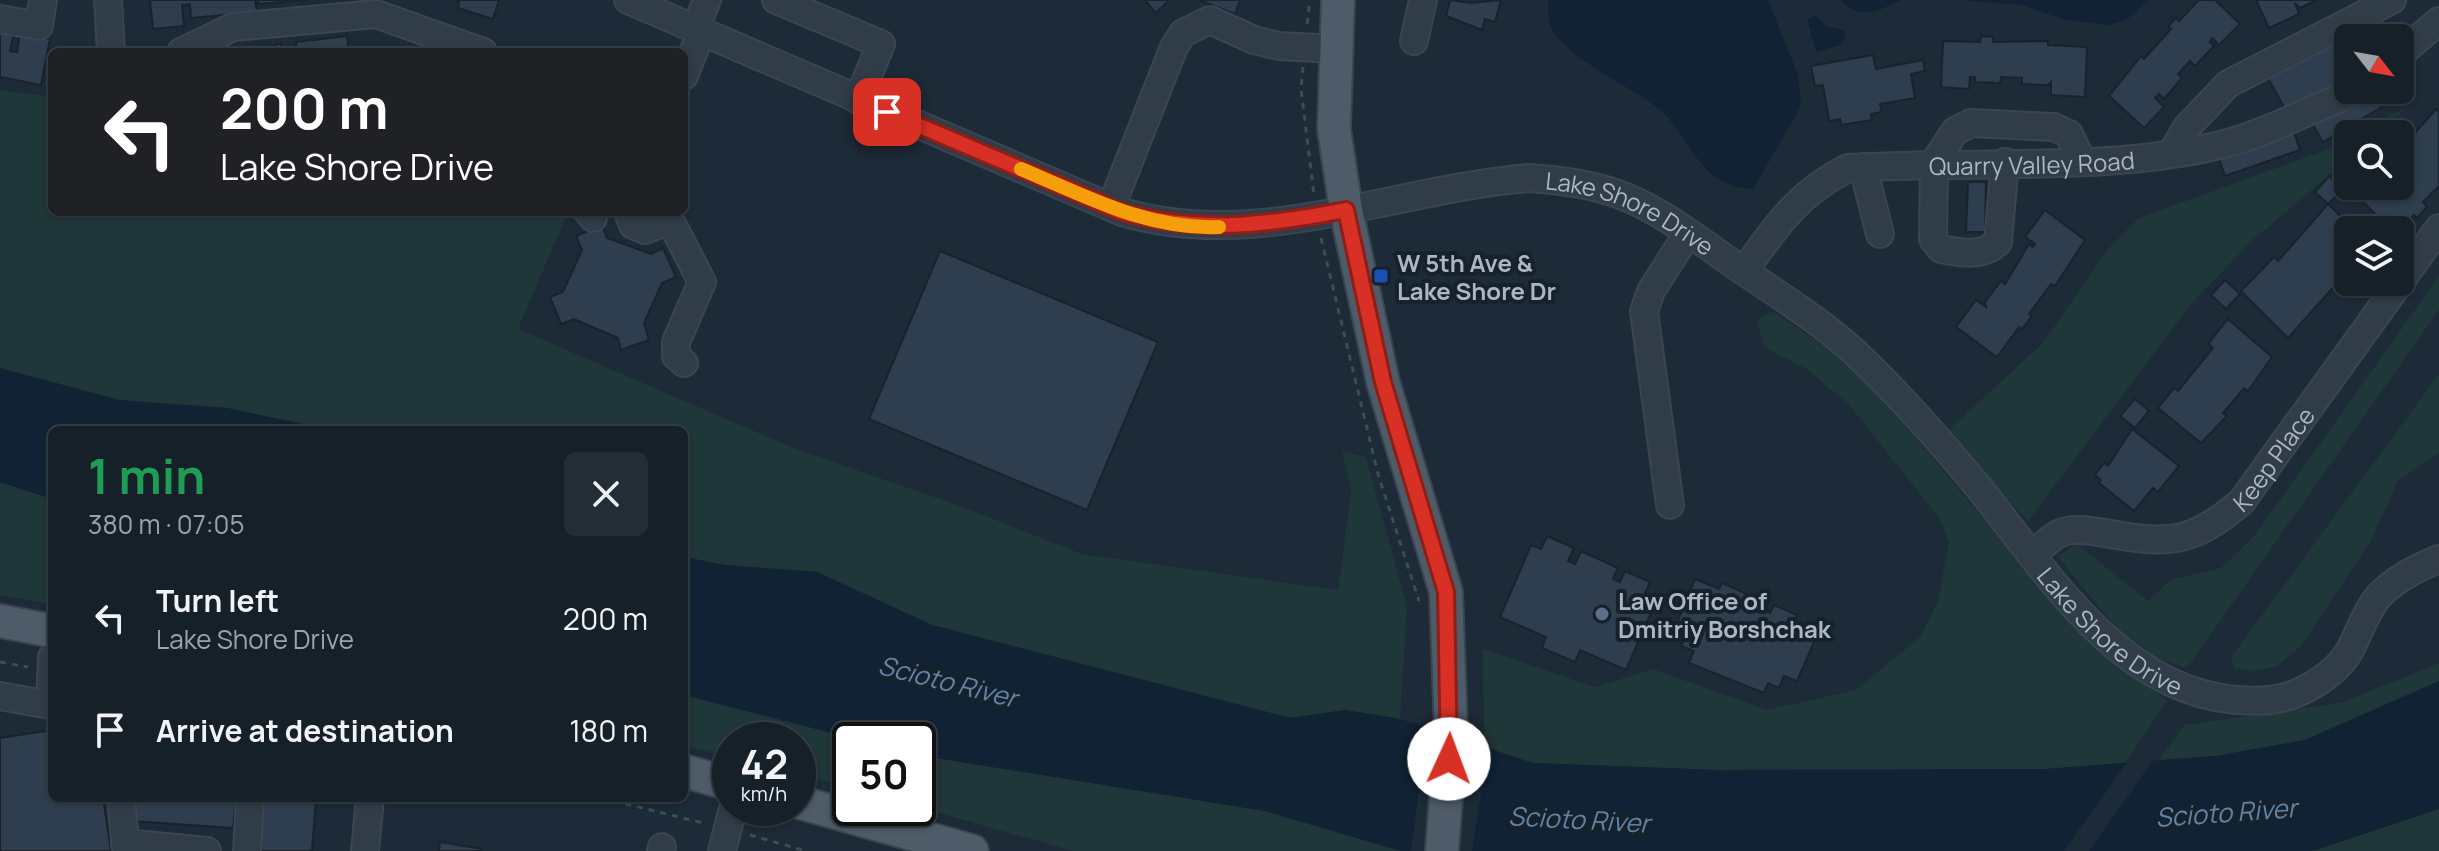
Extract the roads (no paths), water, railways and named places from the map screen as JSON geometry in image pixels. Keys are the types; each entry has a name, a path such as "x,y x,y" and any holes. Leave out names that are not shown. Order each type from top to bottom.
{"main road":[{"path":"1338,0 1334,49 1334,129 1346,210 1383,382 1446,592 1451,731 1442,851"},
{"path":"0,621 48,630"},
{"path":"688,772 712,779"},
{"path":"816,807 972,851"}],"street":[{"path":"0,19 39,26 43,0"},
{"path":"108,0 111,48"},
{"name":"Lake Shore Drive","path":"628,0 1111,207 1151,220 1214,228 1346,210 1507,180 1572,181 1613,192 1650,208 1744,271 1866,363 1981,491 2095,630 2137,664 2194,690 2229,698 2270,700 2317,683 2348,653 2368,611 2382,593 2421,566 2439,559"},
{"path":"688,63 707,0"},
{"path":"776,0 881,44 858,100"},
{"path":"1414,41 1423,0"},
{"path":"2172,153 2187,127 2228,84 2392,0"},
{"path":"189,48 233,27 376,14 472,48"},
{"path":"1111,207 1174,47 1183,33 1196,24 1210,20 1254,40 1279,46 1334,49"},
{"path":"2414,42 2439,21"},
{"name":"Quarry Valley Road","path":"1744,271 1796,202 1818,183 1848,168 1934,163 2082,161 2172,153 2226,144 2334,101"},
{"path":"2005,162 1998,242 1990,250 1962,253 1941,249 1933,239 1934,163 1955,131 1971,123 2054,127 2069,134 2082,161"},
{"path":"1863,167 1880,234"},
{"path":"630,216 633,225 645,230 668,216 702,282 676,342 676,356 684,363"},
{"name":"Keep Place","path":"2032,555 2070,530 2151,541 2175,541 2208,527 2231,510 2242,501 2439,228"},
{"path":"1670,505 1644,311 1651,291 1688,233"},
{"path":"0,696 48,705"},
{"path":"121,802 126,847 207,851"},
{"path":"247,851 250,802"},
{"path":"365,851 370,802"}],"water":[{"path":"1548,0 1768,0 1798,75 1801,106 1753,189 1733,186 1718,179 1706,169 1668,118 1655,106 1567,47 1550,24"},
{"path":"1841,0 1901,0 1863,12"},
{"path":"1964,0 2149,0 2126,20 2109,25 2065,20 2022,5"},
{"path":"1816,15 1826,26 1843,30 1846,36 1840,45 1816,52 1807,19"},
{"path":"0,368 119,400 227,408 312,426 48,426 48,498 0,482"},
{"name":"Scioto River","path":"688,558 725,565 817,572 932,625 1290,718 1345,710 1400,719 1533,763 1719,770 2045,769 2216,756 2305,740 2439,681 2439,809 2313,851 1401,851 1265,811 936,758 936,722 832,722 832,733 816,729 816,722 789,722 688,696"}],"place":[{"name":"W 5th Ave & Lake Shore Dr","path":"1381,276"},
{"name":"Law Office of Dmitriy Borshchak","path":"1602,614"}]}
